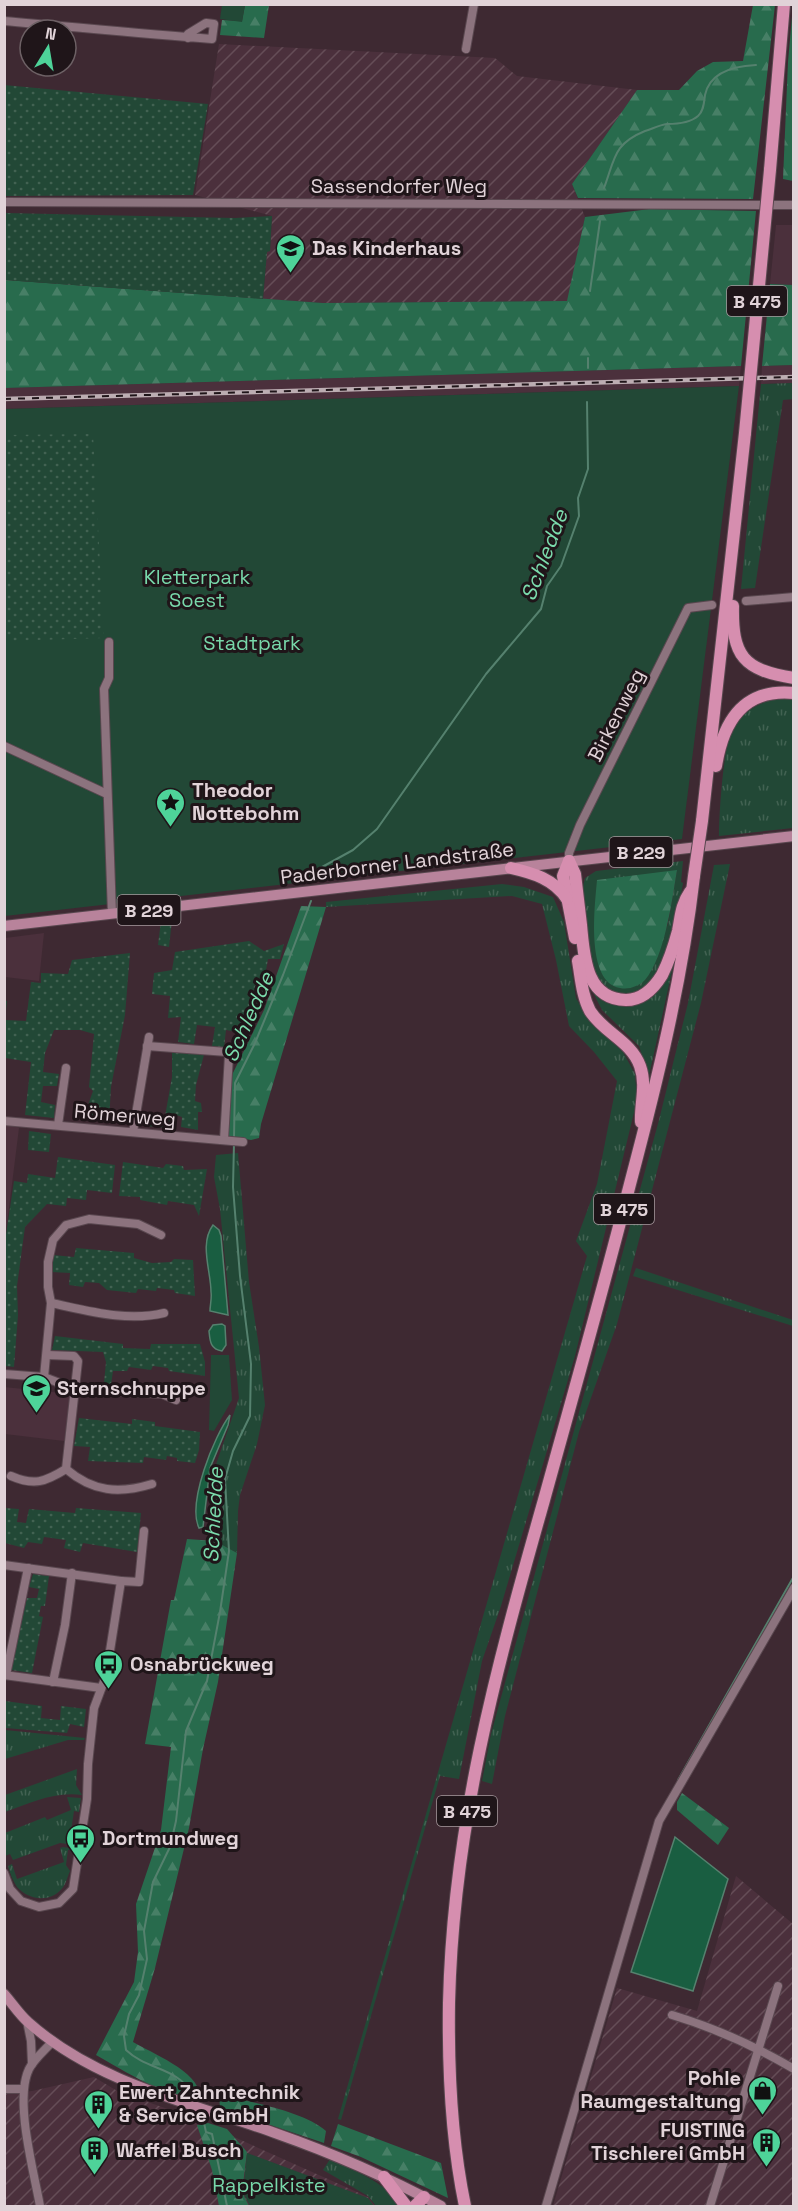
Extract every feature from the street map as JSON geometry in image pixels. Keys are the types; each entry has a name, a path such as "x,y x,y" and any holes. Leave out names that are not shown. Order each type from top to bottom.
{"highway":[{"name":"B 475","path":"465,2206 453,2128 448,2056 452,1926 466,1816 485,1719 644,1134 674,1006 702,821 732,553 784,4"},
{"path":"732,553 737,562 733,621 737,647 746,661 756,668 770,674 794,678"},
{"path":"705,795 714,778 723,736 733,717 748,702 760,696 794,693"},
{"path":"569,861 575,874 588,973 598,989 614,998 630,1000 639,997 658,981 674,944 683,904 694,883"},
{"path":"569,861 563,876 583,992 596,1018 628,1046 640,1065 644,1081 640,1119 644,1134"},
{"path":"511,868 550,882 567,900"},
{"path":"384,2177 406,2206"}],"main road":[{"name":"Paderborner Landstraße","path":"4,926 794,836"},
{"path":"4,1994 27,2021 53,2041 111,2075 316,2148 384,2177 421,2203 441,2206"}],"street":[{"path":"466,49 474,4"},
{"path":"4,21 188,38"},
{"name":"Sassendorfer Weg","path":"4,202 794,205"},
{"path":"746,601 794,597"},
{"name":"Birkenweg","path":"569,861 569,853 580,825 688,608 712,605"},
{"path":"109,642 109,678 104,689 112,914"},
{"path":"4,746 106,794"},
{"path":"133,1132 149,1036"},
{"path":"147,1046 227,1052 229,1055 224,1140"},
{"path":"58,1125 66,1068"},
{"name":"Römerweg","path":"4,1121 243,1142"},
{"path":"44,1377 51,1303 48,1287 48,1262 53,1240 66,1225 88,1220 138,1224 161,1235"},
{"path":"51,1303 122,1317 145,1318 164,1313"},
{"path":"11,1476 28,1483 51,1479 66,1469 78,1361 74,1356 47,1355"},
{"path":"4,1374 44,1377 76,1388 162,1394 176,1400"},
{"path":"66,1469 80,1481 105,1489 132,1490 152,1484"},
{"path":"4,1565 72,1573 135,1584 139,1582 144,1531"},
{"path":"28,1568 5,1675 101,1688"},
{"path":"53,1682 65,1625 72,1573"},
{"path":"4,1873 10,1889 21,1901 39,1906 59,1903 73,1889 87,1800 94,1708 106,1676 121,1581"},
{"path":"546,2206 659,1821 794,1588"},
{"path":"710,2206 778,1986"},
{"path":"672,2015 704,2025 759,2048 794,2069"},
{"path":"27,2021 32,2064 23,2089 24,2120 40,2206"},
{"path":"32,2064 53,2041"},
{"path":"4,2089 23,2089"}],"shaded area":[{"path":"219,44 495,58 517,76 637,90 572,184 585,217 568,301 323,303 263,299 272,216 195,195"},
{"path":"776,225 793,225 793,285 770,284"},
{"path":"793,365 793,383 761,384 762,366"},
{"path":"741,366 739,386 5,409 4,388"},
{"path":"44,933 39,981 5,977 5,938"},
{"path":"5,1122 19,1128 5,1240"},
{"path":"213,1225 219,1230 221,1236 228,1315 210,1311 211,1294 206,1249 209,1232"},
{"path":"213,1325 225,1326 226,1345 222,1351 213,1346 209,1331"},
{"name":"Sternschnuppe","path":"4,1387 71,1394 64,1441 5,1434"},
{"path":"230,1415 210,1468 203,1527 199,1528 196,1517 199,1487 210,1453"},
{"path":"675,1837 728,1879 693,1991 631,1972"},
{"path":"736,1876 793,1924 793,2206 553,2206 617,1988 697,2011"},
{"path":"94,2077 119,2092 185,2115 368,2197 375,2206 5,2206 5,2094 32,2091"}],"green space":[{"path":"222,5 245,5 242,22 220,19"},
{"path":"245,5 269,5 264,38 220,35 222,20 242,21"},
{"path":"753,5 775,5 753,199 578,198 572,184 637,90 679,90 697,71 713,62 743,61"},
{"path":"793,5 793,181 783,179"},
{"path":"4,85 208,104 193,195 5,196"},
{"path":"650,209 756,211 741,366 5,388 5,280 323,303 567,301 585,217"},
{"path":"5,213 235,218 272,216 263,299 5,280"},
{"path":"770,284 793,285 793,365 762,366"},
{"path":"793,383 793,399 783,400 755,588 741,589 761,384"},
{"name":"Stadtpark","path":"739,386 682,839 5,916 5,409"},
{"path":"93,434 104,638 5,641 5,435"},
{"path":"775,698 793,699 793,828 719,836 724,766 732,730 744,714"},
{"path":"683,861 681,882 683,883 668,951 651,983 632,994 612,992 603,986 595,977 590,965 583,890 585,878 596,871","holes":["677,870 668,924 645,980 630,988"]},
{"path":"730,864 701,1003 617,1324 579,1432 505,1716 492,1784 482,1781 491,1734 659,1120 688,1003 714,865"},
{"path":"677,870 663,943 652,970 645,980 634,987 620,988 609,983 601,972 595,941 597,880"},
{"path":"502,884 524,887 553,897 564,922 576,998 589,1021 623,1052 635,1074 637,1100 575,1356 501,1606 482,1661 459,1779 440,1776 341,2120 338,2119 587,1256 576,1241 597,1184 617,1081 569,1026 542,904 512,896 326,907 326,902"},
{"path":"301,906 326,907 261,1124 259,1138 251,1140 228,1136 229,1081 264,1010"},
{"path":"172,920 169,947 158,945 161,921"},
{"path":"249,941 264,951 284,944 280,959 268,959 264,982 272,983 248,1034 226,1030 224,1048 212,1046 215,1027 197,1025 194,1044 178,1042 181,1017 168,1018 170,996 152,994 154,973 172,970 175,952"},
{"path":"130,953 125,1015 111,1087 109,1121 83,1119 93,1091 89,1087 94,1034 80,1030 54,1030 45,1053 43,1072 59,1074 57,1086 43,1086 41,1102 55,1105 54,1118 25,1115 31,1062 5,1058 5,1020 26,1021 31,982 41,983 41,973 68,974 72,960"},
{"path":"674,962 649,1076 639,1046 602,1010 590,987 607,1001 625,1006 635,1005 653,996 661,988"},
{"path":"172,1049 205,1051 196,1085 195,1101 201,1103 202,1112 198,1112 198,1130 181,1127 182,1117 173,1114 171,1128 145,1126 145,1120 164,1122 172,1077"},
{"path":"29,1131 51,1134 49,1152 28,1150"},
{"path":"238,1153 249,1282 265,1405 257,1444 240,1495 237,1553 215,1541 209,1520 212,1476 239,1398 220,1209 214,1177 216,1155"},
{"path":"58,1157 115,1165 112,1193 87,1190 86,1200 67,1198 66,1206 47,1204 25,1227 17,1286 18,1315 14,1367 5,1366 4,1248 14,1181 27,1183 28,1174 55,1178"},
{"path":"123,1162 163,1168 166,1164 183,1166 184,1170 207,1169 199,1216 194,1205 168,1201 167,1205 140,1200 140,1197 119,1196"},
{"path":"76,1248 134,1253 134,1258 152,1263 171,1262 174,1259 193,1260 195,1296 157,1288 156,1291 138,1289 136,1293 107,1290 99,1283 85,1282 83,1287 69,1285 70,1273 51,1272 53,1255 74,1257"},
{"path":"636,1268 793,1320 793,1326 633,1276"},
{"path":"55,1336 123,1344 123,1348 150,1349 151,1344 200,1344 205,1362 205,1376 169,1371 168,1368 153,1366 151,1370 129,1367 127,1371 113,1371 111,1385 104,1383 106,1362 103,1352 52,1350"},
{"path":"211,1355 229,1355 232,1400 214,1431 209,1430"},
{"path":"79,1418 132,1424 132,1419 155,1422 155,1426 200,1432 199,1450 195,1463 177,1461 177,1458 167,1456 166,1460 144,1457 143,1463 88,1461 90,1447 74,1446"},
{"path":"5,1508 19,1509 17,1522 26,1523 29,1509 75,1513 76,1508 141,1513 137,1552 83,1543 80,1552 64,1548 66,1540 44,1537 42,1544 28,1542 24,1548 5,1543"},
{"path":"187,1539 215,1541 237,1553 218,1682 189,1828 155,1968 133,2042 164,2058 186,2073 199,2090 199,2100 174,2095 160,2089 96,2055 134,1982 138,1952 136,1904 161,1830 171,1747 145,1744 171,1600 174,1600"},
{"path":"33,1574 49,1576 45,1606 41,1606 39,1616 43,1617 32,1673 11,1670 27,1598 37,1598 39,1589 29,1587"},
{"path":"5,1701 42,1706 41,1718 60,1720 61,1706 86,1709 84,1727 70,1724 67,1733 5,1728"},
{"path":"5,1730 85,1738 84,1740 68,1740 5,1759"},
{"path":"77,1769 76,1785 82,1795 52,1796 5,1812 5,1795"},
{"path":"682,1793 729,1828 718,1845 677,1810 677,1802"},
{"path":"67,1797 81,1798 79,1812 74,1811 71,1831 76,1839 75,1845 60,1843 13,1860 10,1854 5,1856 5,1833 45,1817 47,1820 71,1810"},
{"path":"60,1848 75,1849 68,1850 66,1865 70,1871 61,1890 49,1897 35,1898 17,1887 8,1866 12,1864 17,1879 64,1862"},
{"path":"219,2094 276,2108 304,2118 326,2131 324,2143 220,2108"},
{"path":"208,2123 227,2129 247,2152 242,2192 249,2206 219,2206 212,2170 197,2125"},
{"path":"338,2124 441,2163 448,2198 361,2157 331,2146"},
{"name":"Rappelkiste","path":"247,2153 368,2198 374,2206 250,2206 243,2192"},
{"path":"330,2159 378,2183 398,2206 376,2206 368,2196 323,2170"}],"waterway":[{"name":"Schledde","path":"604,188 613,161 627,141 658,126 683,123 695,118 703,109 705,95 712,80 724,71 756,65"},
{"name":"Schledde","path":"590,291 600,221"},
{"name":"Schledde","path":"588,358 588,368"},
{"name":"Schledde","path":"309,883 313,872 353,850 377,829 486,674 541,609 547,586 561,566 579,516 578,498 588,469 587,402"},
{"name":"Schledde","path":"234,1138 235,1083 255,1043 311,901"},
{"name":"Schledde","path":"194,2096 179,2079 144,2062 126,2050 124,2036 129,2014 139,1995 147,1959 144,1931 153,1882 170,1847 176,1821 186,1731 207,1681 220,1612 229,1551 225,1479 233,1451 250,1416 251,1364 240,1276 233,1187 234,1143"},
{"path":"678,1780 794,1576"},
{"name":"Schledde","path":"204,2123 206,2132 212,2134 227,2206"}],"railway":[{"path":"4,399 794,377"}],"place":[{"name":"Das Kinderhaus","path":"291,274"},
{"name":"Theodor Nottebohm","path":"171,828"},
{"name":"Sternschnuppe","path":"36,1414"},
{"name":"Osnabrückweg","path":"109,1690"},
{"name":"Dortmundweg","path":"81,1864"},
{"name":"Pohle Raumgestaltung","path":"762,2116"},
{"name":"Ewert Zahntechnik & Service GmbH","path":"98,2130"},
{"name":"FUISTING Tischlerei GmbH","path":"766,2168"},
{"name":"Waffel Busch","path":"95,2176"}],"park label":[{"name":"Kletterpark Soest","path":"197,588"}]}
